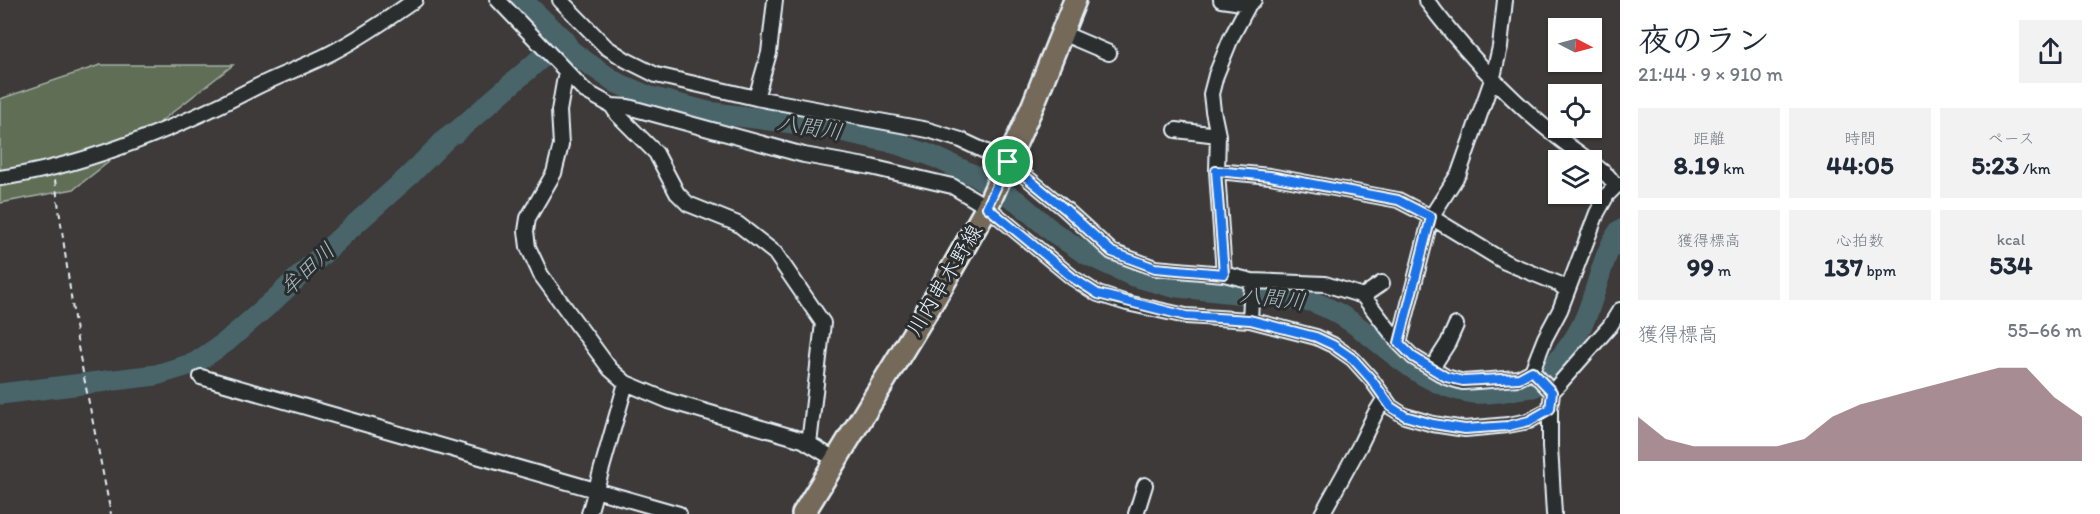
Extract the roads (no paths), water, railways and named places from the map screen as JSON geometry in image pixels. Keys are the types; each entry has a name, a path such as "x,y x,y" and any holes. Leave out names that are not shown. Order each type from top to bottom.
{"main road":[{"name":"川内串木野線","path":"803,514 941,288 987,207 1075,0"}],"street":[{"path":"0,178 53,167 105,152 237,98 374,29 415,0"},
{"path":"498,0 585,91 612,106 628,107 804,155 871,167 952,186 987,207 1073,278 1098,294 1186,316 1250,320 1316,337 1333,345 1353,359 1391,407 1405,416 1433,424 1465,429 1508,426 1529,421 1550,409"},
{"path":"560,0 606,47 656,75 756,98 928,130 961,140 1008,162 1112,252 1155,268 1224,274 1252,281 1325,284 1363,296 1399,343 1413,357 1446,377 1463,381 1519,378 1533,373"},
{"path":"756,98 770,53 776,0"},
{"path":"1221,0 1252,2 1231,38 1211,94 1218,135 1216,171 1224,274"},
{"path":"1426,0 1450,32 1493,77 1539,123 1575,150"},
{"path":"1399,343 1431,217 1459,173 1493,77 1500,47 1505,0"},
{"path":"1062,33 1109,53"},
{"path":"566,71 559,111 561,145 554,173 528,218 526,231 528,247 541,275 584,336 610,369 626,383 669,401 803,440 836,460"},
{"path":"612,106 656,153 677,193 688,204 738,224 775,252 823,323 809,444"},
{"path":"1176,130 1218,135"},
{"path":"1216,171 1270,176 1398,200 1431,217 1505,262 1559,284 1567,291"},
{"path":"1533,373 1545,338 1560,310 1597,213 1618,186 1602,172"},
{"path":"1250,320 1252,281"},
{"path":"1363,296 1382,283"},
{"path":"1549,389 1610,326 1620,310"},
{"path":"1432,368 1456,325"},
{"path":"1533,373 1549,389 1554,514"},
{"path":"201,377 679,514"},
{"path":"589,514 626,383"},
{"path":"1322,514 1385,398"},
{"path":"1136,514 1145,484"}],"waterway":[{"name":"八間川","path":"522,0 563,39 570,50 617,83 650,97 708,112 823,127 891,142 930,155 976,176 1017,201 1053,232 1086,254 1133,276 1169,286 1310,301 1332,310 1352,323 1428,378 1449,387 1474,393 1534,387 1549,371 1570,345 1581,326 1609,250 1620,230"},
{"name":"牟田川","path":"0,394 156,375 195,363 226,342 274,300 409,176 451,134 455,133 563,39"}]}
